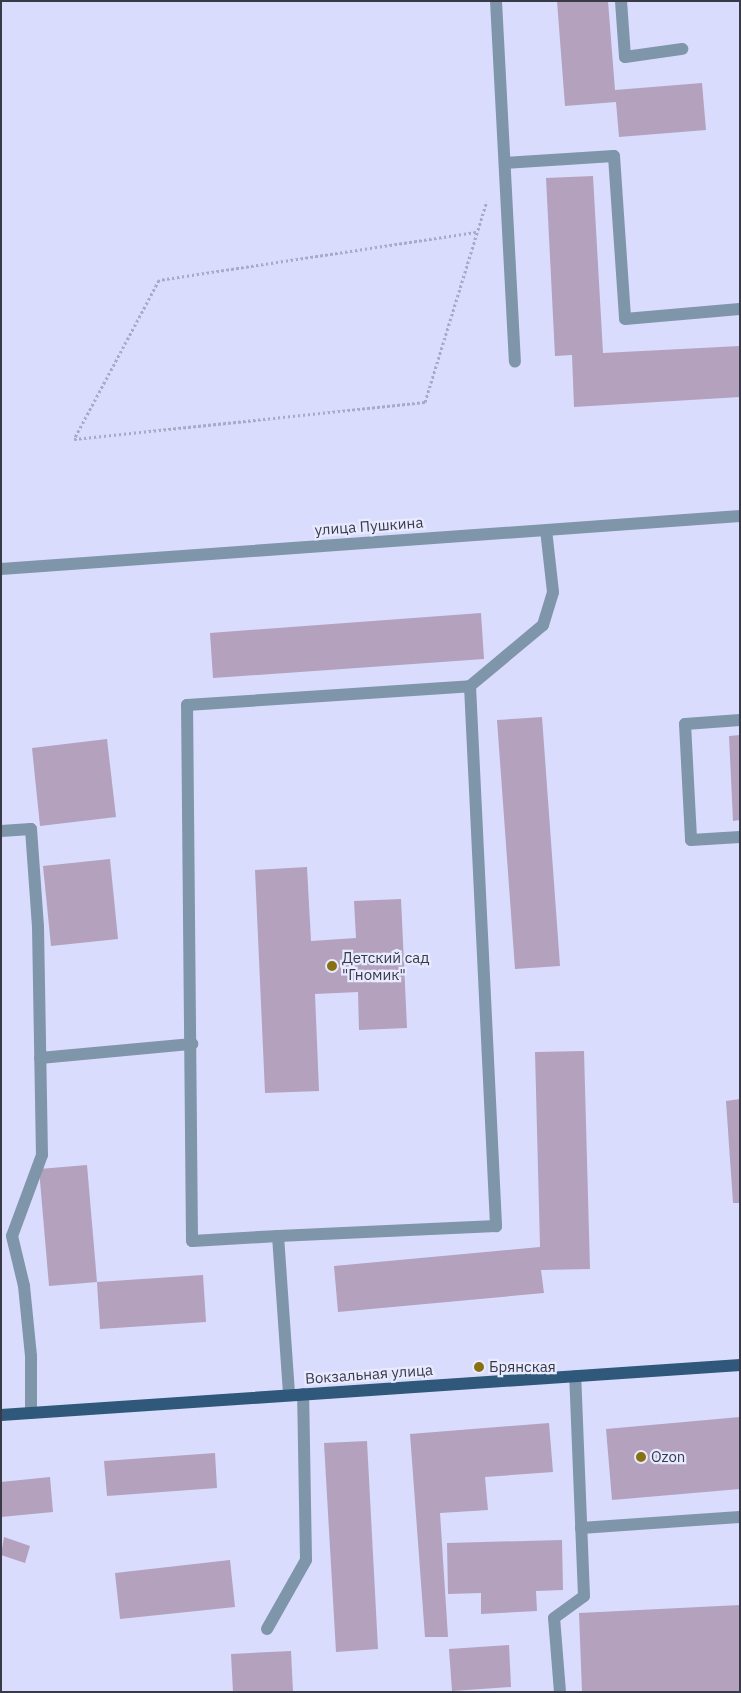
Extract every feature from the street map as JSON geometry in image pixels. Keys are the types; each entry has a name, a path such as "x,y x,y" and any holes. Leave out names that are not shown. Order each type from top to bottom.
{"main road":[{"name":"Вокзальная улица","path":"1,1415 740,1364"}],"street":[{"path":"496,1 515,361"},
{"path":"621,1 625,57 682,49"},
{"path":"505,163 614,156 625,319 740,309"},
{"name":"улица Пушкина","path":"1,569 740,516"},
{"path":"470,686 496,1226 192,1242 192,1044 187,705 470,686 543,625 553,592 546,530"},
{"path":"740,720 685,724 691,840 740,836"},
{"path":"1,830 31,829 38,927 42,1156 7,1236 24,1286 31,1356 31,1413"},
{"path":"40,1058 192,1044"},
{"path":"278,1236 289,1395"},
{"path":"560,1692 554,1618 584,1596 575,1376"},
{"path":"267,1629 306,1560 303,1394"},
{"path":"581,1528 740,1517"}],"path":[{"path":"476,232 160,280 74,440 425,402 488,196"}],"building":[{"path":"557,1 608,1 615,90 702,83 706,130 619,137 616,102 565,106"},
{"path":"593,176 603,353 740,346 740,397 574,407 572,355 555,356 546,178"},
{"path":"481,613 484,659 213,678 210,633"},
{"path":"542,717 560,966 515,969 497,720"},
{"path":"740,735 740,820 733,821 729,736"},
{"path":"107,739 116,817 40,826 32,748"},
{"path":"110,859 118,939 51,946 43,866"},
{"name":"Детский сад \"Гномик\"","path":"307,867 311,941 356,938 354,901 401,899 407,1028 359,1030 358,992 315,994 319,1091 265,1093 255,870"},
{"path":"584,1051 590,1269 541,1270 544,1293 338,1312 334,1266 540,1247 535,1052"},
{"path":"740,1099 740,1203 733,1203 726,1101"},
{"path":"87,1165 97,1282 49,1286 39,1169"},
{"path":"203,1275 206,1322 100,1329 97,1282"},
{"path":"740,1417 740,1489 612,1500 606,1429"},
{"path":"549,1423 553,1472 485,1477 488,1510 440,1513 448,1637 425,1637 410,1434"},
{"path":"367,1441 378,1649 336,1652 324,1443"},
{"path":"215,1453 217,1488 107,1496 104,1461"},
{"path":"50,1477 53,1512 1,1517 1,1482"},
{"path":"4,1537 30,1546 25,1563 1,1555"},
{"path":"562,1540 563,1590 536,1591 537,1611 481,1614 481,1593 448,1594 447,1543"},
{"path":"230,1560 235,1607 120,1619 115,1573"},
{"path":"740,1605 740,1692 582,1692 579,1613"},
{"path":"509,1645 511,1687 452,1691 449,1649"},
{"path":"291,1651 293,1692 233,1692 231,1654"}],"place":[{"name":"Детский сад \"Гномик\"","path":"332,966"},
{"name":"Брянская","path":"479,1367"},
{"name":"Ozon","path":"641,1457"}]}
